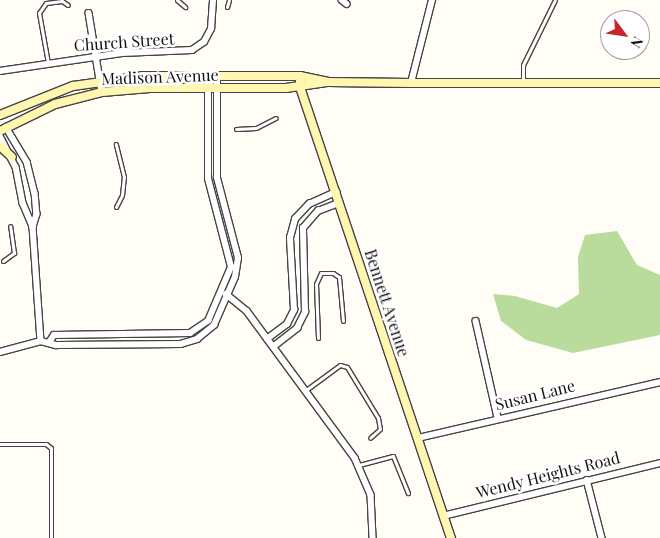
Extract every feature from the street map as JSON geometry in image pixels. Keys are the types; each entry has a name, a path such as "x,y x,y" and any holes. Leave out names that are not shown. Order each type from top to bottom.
{"main road":[{"name":"Madison Avenue","path":"0,115 53,92 100,80 144,76 300,76 328,82"},
{"name":"Bennett Avenue","path":"300,76 300,87 451,538"},
{"name":"Madison Avenue","path":"3,129 54,104 102,92 300,87 328,82 660,83"},
{"path":"0,119 3,129"},
{"path":"0,146 12,158"}],"street":[{"name":"Church Street","path":"0,70 96,56 183,52 198,47 211,29 213,0"},
{"path":"411,83 432,0"},
{"path":"89,13 102,92"},
{"path":"50,341 54,335 190,333 208,321 221,293 230,260 208,179 212,76"},
{"path":"0,352 50,341 56,345 181,344 210,329 228,296 238,258 216,178 212,88"},
{"path":"3,129 18,143 31,172 37,214 33,227"},
{"path":"0,136 20,177 22,203 33,227 41,342"},
{"path":"267,338 287,324 294,310 290,238 295,219 308,204 336,192"},
{"path":"273,347 297,328 305,312 303,228 318,211 339,203"},
{"path":"221,293 228,296 247,311 359,465 371,495 373,538"},
{"path":"476,321 498,418"},
{"name":"Susan Lane","path":"418,438 660,382"},
{"name":"Wendy Heights Road","path":"443,516 660,463"},
{"path":"587,480 602,538"}],"lane":[{"path":"177,0 186,7"},
{"path":"226,7 229,0"},
{"path":"523,83 523,65 555,0"},
{"path":"48,63 39,13 46,3 62,1 68,5"},
{"path":"236,129 256,128 276,118"},
{"path":"116,144 124,177 122,195 116,207"},
{"path":"3,261 14,253 10,226"},
{"path":"318,338 316,284 321,273 332,273 339,277 343,320"},
{"path":"306,391 340,365 347,366 378,418 380,428 370,438"},
{"path":"0,444 46,444 51,448 51,538"},
{"path":"359,465 393,456 408,493"}],"green space":[{"path":"617,231 637,265 660,275 660,335 573,353 526,340 501,321 493,294 515,296 557,308 579,294 578,257 585,235"}]}
